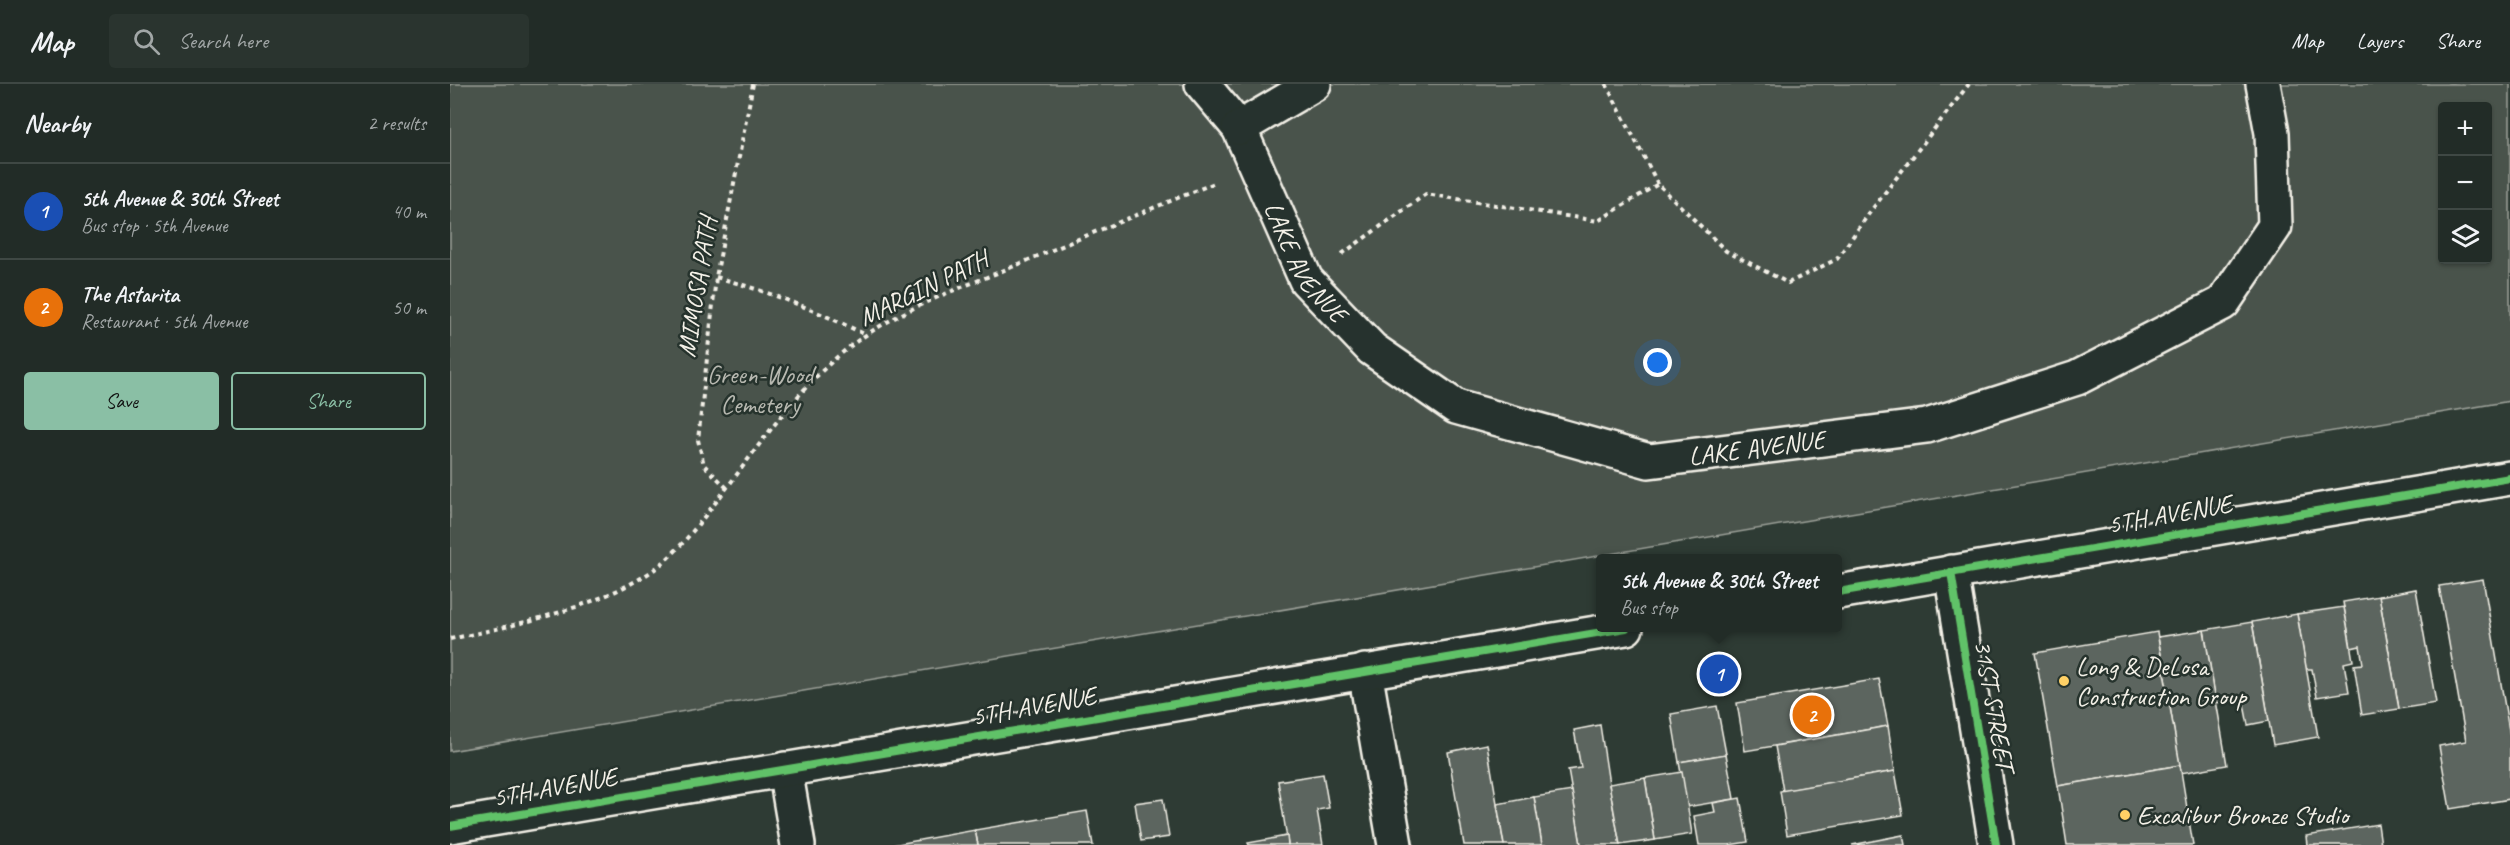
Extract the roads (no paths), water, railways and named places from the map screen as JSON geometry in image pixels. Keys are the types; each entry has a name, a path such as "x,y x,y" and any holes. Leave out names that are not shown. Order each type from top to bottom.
{"street":[{"name":"LAKE AVENUE","path":"1202,84 1239,128 1306,280 1372,349 1456,407 1649,460 1927,426 2077,378 2223,303 2275,226 2272,133 2263,84"},
{"path":"1239,128 1314,84"},
{"name":"5TH AVENUE","path":"1842,591 2510,478"},
{"name":"31ST STREET","path":"1951,572 1996,845"},
{"name":"5TH AVENUE","path":"450,826 1596,632"},
{"path":"1365,671 1395,845"},
{"path":"785,769 798,845"}],"place":[{"name":"5th Avenue & 30th Street","path":"1719,674"},
{"name":"Long & DeLosa Construction Group","path":"2064,681"},
{"name":"The Astarita","path":"1812,715"},
{"name":"Excalibur Bronze Studio","path":"2125,815"}],"park label":[{"name":"Green-Wood Cemetery","path":"760,389"}]}
